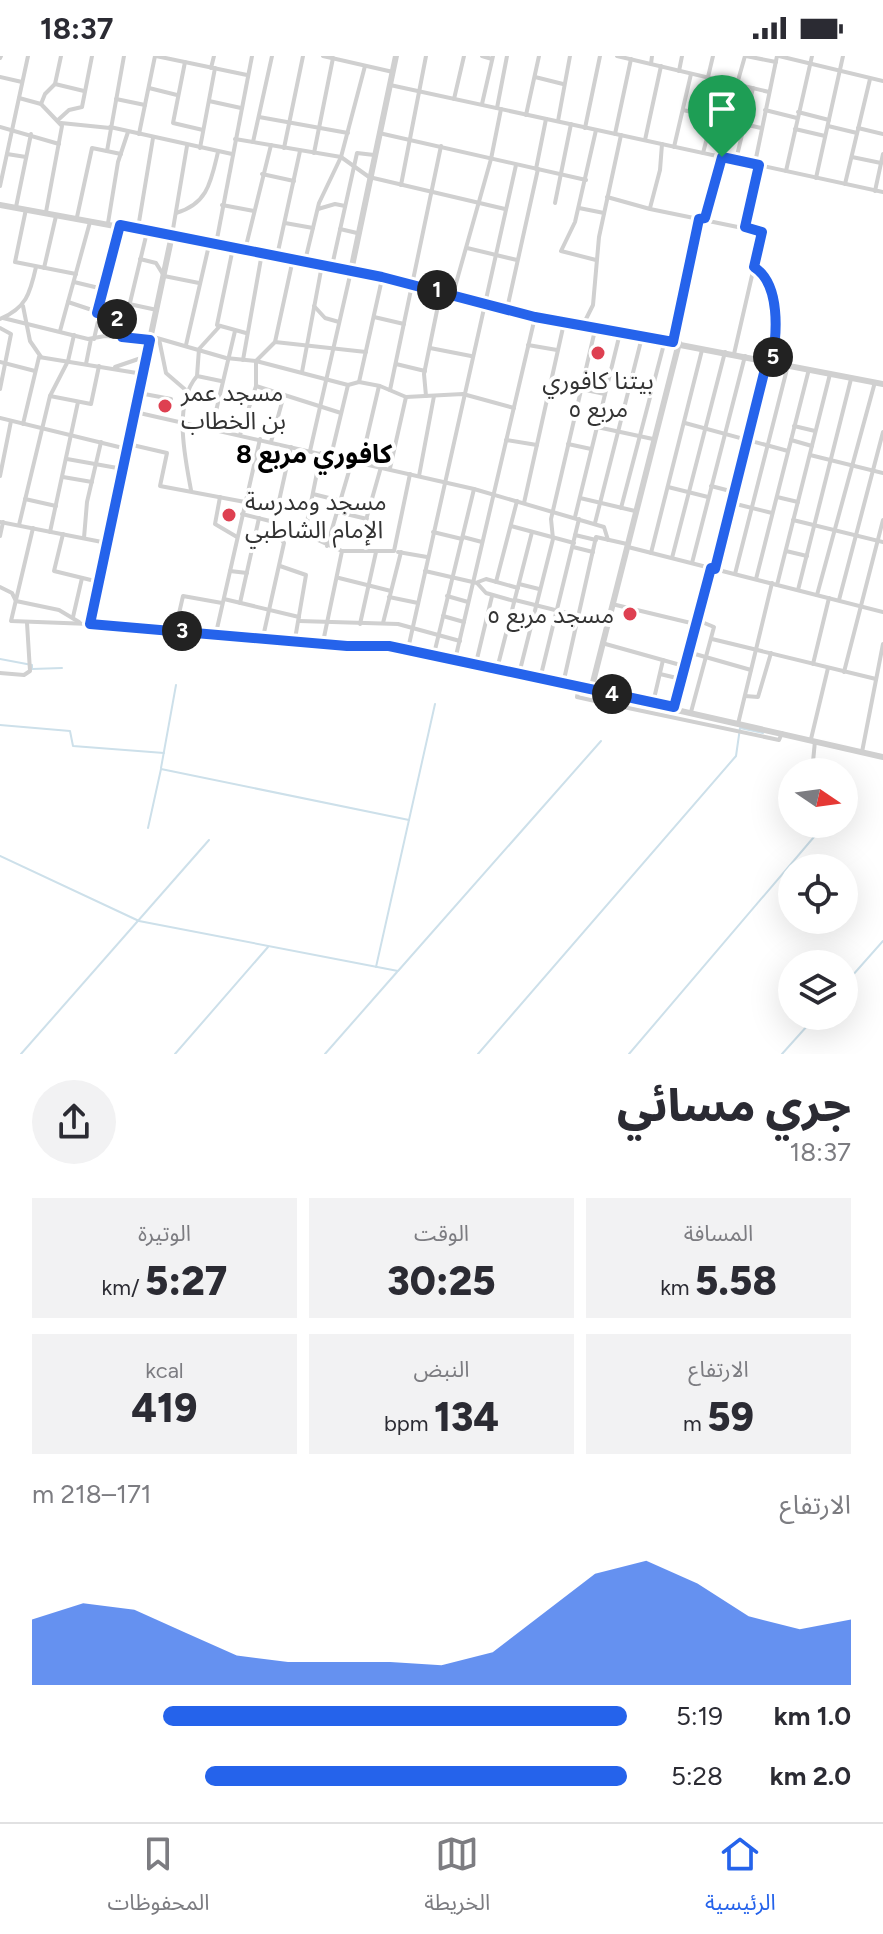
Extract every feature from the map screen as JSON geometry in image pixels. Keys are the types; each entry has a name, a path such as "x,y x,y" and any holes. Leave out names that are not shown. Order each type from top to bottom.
{"street":[{"path":"0,186 28,56"},
{"path":"41,104 45,94 55,84 61,56"},
{"path":"46,212 59,144 59,122 69,110 82,107 92,56"},
{"path":"107,151 124,56"},
{"path":"139,134 156,56 248,75"},
{"path":"199,149 214,56"},
{"path":"186,345 199,283 222,205 252,56"},
{"path":"253,142 272,56"},
{"path":"284,148 303,56"},
{"path":"323,56 352,59 365,66 393,72"},
{"path":"310,451 396,56"},
{"path":"401,185 426,56"},
{"path":"454,99 464,56"},
{"path":"482,56 492,57 482,105"},
{"path":"453,294 491,159 507,56"},
{"path":"526,115 539,56"},
{"path":"558,121 570,56"},
{"path":"585,128 600,56"},
{"path":"618,56 769,92"},
{"path":"651,64 652,56"},
{"path":"679,71 682,56"},
{"path":"708,77 713,56"},
{"path":"737,84 746,56 811,59 883,81"},
{"path":"816,178 843,56"},
{"path":"314,153 333,58"},
{"path":"745,227 761,128 777,58"},
{"path":"583,325 593,305 596,260 631,59"},
{"path":"786,171 811,59"},
{"path":"185,62 173,123 203,130"},
{"path":"305,261 318,209 341,157 365,66"},
{"path":"645,140 661,66"},
{"path":"674,147 691,74"},
{"path":"0,77 22,82"},
{"path":"535,77 564,84"},
{"path":"845,184 870,79"},
{"path":"703,153 722,81"},
{"path":"55,84 85,91"},
{"path":"390,85 883,192"},
{"path":"149,88 178,95"},
{"path":"736,160 753,88"},
{"path":"19,98 41,104 59,122 110,127 232,154"},
{"path":"116,99 145,105"},
{"path":"209,101 241,108"},
{"path":"683,110 761,128"},
{"path":"765,110 883,134"},
{"path":"259,117 348,133"},
{"path":"507,309 546,119"},
{"path":"555,203 571,124"},
{"path":"0,127 59,144"},
{"path":"795,129 825,136"},
{"path":"596,130 579,208 561,251 596,260"},
{"path":"108,223 121,154 129,131"},
{"path":"379,133 586,180"},
{"path":"16,207 31,134"},
{"path":"138,228 153,138"},
{"path":"235,139 341,157 369,177 505,209"},
{"path":"650,209 660,170 662,144"},
{"path":"245,250 271,145"},
{"path":"90,624 164,276 187,146"},
{"path":"390,391 441,146"},
{"path":"77,217 92,148 121,154"},
{"path":"277,256 300,151"},
{"path":"332,266 358,151 374,155"},
{"path":"176,213 191,208 202,199 210,187 218,152"},
{"path":"7,154 26,157"},
{"path":"875,191 883,154"},
{"path":"851,156 881,163"},
{"path":"591,690 653,439 672,342 702,219 722,157"},
{"path":"408,649 516,165"},
{"path":"262,174 294,181"},
{"path":"607,197 762,232 734,354"},
{"path":"318,209 335,204 345,206"},
{"path":"0,205 332,266 535,317 879,383 852,465 817,595"},
{"path":"222,205 254,211"},
{"path":"579,208 604,213"},
{"path":"26,209 15,262 76,274"},
{"path":"44,268 56,214"},
{"path":"60,331 90,220"},
{"path":"285,223 313,228"},
{"path":"86,364 120,225"},
{"path":"340,229 357,233"},
{"path":"122,337 147,230"},
{"path":"191,491 184,421 188,392 197,376 199,349 219,327 233,248"},
{"path":"467,248 517,260"},
{"path":"243,360 262,253"},
{"path":"140,259 156,263 164,276 199,283"},
{"path":"240,435 256,386 256,361 275,342 293,259"},
{"path":"302,372 322,265"},
{"path":"1,318 23,306 31,292 36,267"},
{"path":"674,707 769,361 776,313 768,281 754,267"},
{"path":"359,382 382,277"},
{"path":"74,282 103,289"},
{"path":"426,396 425,371 441,291"},
{"path":"68,302 125,321"},
{"path":"129,304 157,310"},
{"path":"23,306 30,341 41,357 143,374"},
{"path":"314,306 325,318 339,322"},
{"path":"374,317 404,324"},
{"path":"455,660 535,317"},
{"path":"1,318 92,339 159,339 226,358 256,361 348,385 359,382 379,386 406,397 463,394 514,408"},
{"path":"496,582 537,445 565,321"},
{"path":"219,327 246,333"},
{"path":"519,674 552,537 552,511 596,327"},
{"path":"0,328 11,334 0,389"},
{"path":"212,428 226,358 235,331"},
{"path":"540,679 620,333"},
{"path":"19,525 50,396 68,361 74,335"},
{"path":"595,523 642,337"},
{"path":"159,339 166,373 188,392"},
{"path":"275,342 366,352"},
{"path":"621,508 640,436 672,342"},
{"path":"528,345 558,351"},
{"path":"430,348 471,356"},
{"path":"651,553 703,348"},
{"path":"672,558 725,352"},
{"path":"111,368 147,356"},
{"path":"692,563 745,356"},
{"path":"23,424 41,357"},
{"path":"3,362 35,371"},
{"path":"395,364 425,371"},
{"path":"735,574 788,365"},
{"path":"50,396 91,404 99,366"},
{"path":"756,579 809,369"},
{"path":"738,724 830,373"},
{"path":"197,376 221,381"},
{"path":"798,590 851,378"},
{"path":"331,456 348,385"},
{"path":"256,386 341,413"},
{"path":"361,463 379,386"},
{"path":"550,386 605,394"},
{"path":"139,393 171,399"},
{"path":"271,442 284,395"},
{"path":"419,476 434,396"},
{"path":"390,470 406,397"},
{"path":"50,532 78,402"},
{"path":"135,412 474,489 595,523 604,527 608,540"},
{"path":"0,418 101,442 167,453 160,486 245,502"},
{"path":"0,476 11,421"},
{"path":"685,423 788,451"},
{"path":"794,426 815,431"},
{"path":"597,427 653,439"},
{"path":"839,601 883,432"},
{"path":"216,633 260,439"},
{"path":"506,440 537,445"},
{"path":"791,440 812,446"},
{"path":"84,538 101,442"},
{"path":"568,444 591,449"},
{"path":"263,637 284,542 273,530 291,447"},
{"path":"304,537 321,453"},
{"path":"810,455 883,473"},
{"path":"67,459 123,469"},
{"path":"327,546 352,461"},
{"path":"366,551 367,519 381,467"},
{"path":"394,551 410,474"},
{"path":"63,477 92,482"},
{"path":"667,486 708,497"},
{"path":"711,486 734,492"},
{"path":"434,654 474,489"},
{"path":"313,494 341,501"},
{"path":"220,497 215,524 237,537"},
{"path":"777,497 798,502"},
{"path":"580,498 635,511"},
{"path":"25,499 56,506"},
{"path":"731,503 772,513"},
{"path":"338,512 367,519"},
{"path":"242,514 274,522"},
{"path":"240,603 259,518"},
{"path":"793,520 880,541"},
{"path":"844,672 883,520"},
{"path":"0,536 2,522 107,543"},
{"path":"511,526 593,552"},
{"path":"33,528 11,621 27,623 39,620 408,649 674,707 883,757"},
{"path":"433,532 482,542"},
{"path":"497,669 532,532"},
{"path":"63,534 54,571 99,582"},
{"path":"278,535 312,537 342,551 394,551 427,557"},
{"path":"575,535 608,540 883,612"},
{"path":"563,684 596,540"},
{"path":"785,550 807,556"},
{"path":"323,642 339,578 342,551"},
{"path":"360,625 376,552"},
{"path":"383,623 401,552"},
{"path":"280,566 306,575 295,639"},
{"path":"230,571 247,573"},
{"path":"425,571 475,582 492,596 607,623"},
{"path":"73,617 82,578"},
{"path":"339,578 391,591"},
{"path":"475,582 485,579 539,589"},
{"path":"0,587 12,593 16,601"},
{"path":"175,631 183,596 240,603 299,619 328,623 383,623 460,641"},
{"path":"447,596 469,602"},
{"path":"476,664 492,596"},
{"path":"389,597 418,603"},
{"path":"813,664 829,598"},
{"path":"16,601 53,608 73,617 80,624"},
{"path":"612,604 714,627 691,712"},
{"path":"443,616 464,622"},
{"path":"0,673 24,675 30,671 27,623"},
{"path":"711,639 876,679"},
{"path":"602,643 684,666"},
{"path":"862,752 883,644"},
{"path":"688,652 752,670"},
{"path":"745,696 758,697 771,653"},
{"path":"653,703 663,660"},
{"path":"812,758 813,740 828,668"},
{"path":"660,674 681,679"},
{"path":"579,687 577,697 780,740 782,733"}],"waterway":[{"path":"0,659 32,665 32,669 62,668"},
{"path":"161,768 176,685"},
{"path":"376,967 435,704"},
{"path":"0,725 70,731 73,746 164,753"},
{"path":"478,1054 736,756 740,728 763,733"},
{"path":"0,856 139,921 398,971 601,741"},
{"path":"148,828 161,769 409,820"},
{"path":"629,1054 813,838"},
{"path":"21,1054 209,840"},
{"path":"858,969 883,941"},
{"path":"175,1054 268,947"},
{"path":"325,1054 397,972"},
{"path":"782,1054 803,1030"}],"place":[{"name":"بيتنا كافوري مربع ٥","path":"598,353"},
{"name":"مسجد عمر بن الخطاب","path":"165,406"},
{"name":"مسجد ومدرسة الإمام الشاطبي","path":"229,515"},
{"name":"مسجد مربع ٥","path":"630,614"}],"district":[{"name":"كافوري مربع 8","path":"314,454"}],"route":[{"path":"722,157 759,165 745,227 762,232 754,267 764,273 768,281 778,325 772,362 767,361 715,569 711,568 674,707 389,646 369,648 295,639 90,624 150,340 122,337 125,321 97,313 120,225 382,277 535,317 673,342 699,219 705,218 722,157"}]}
